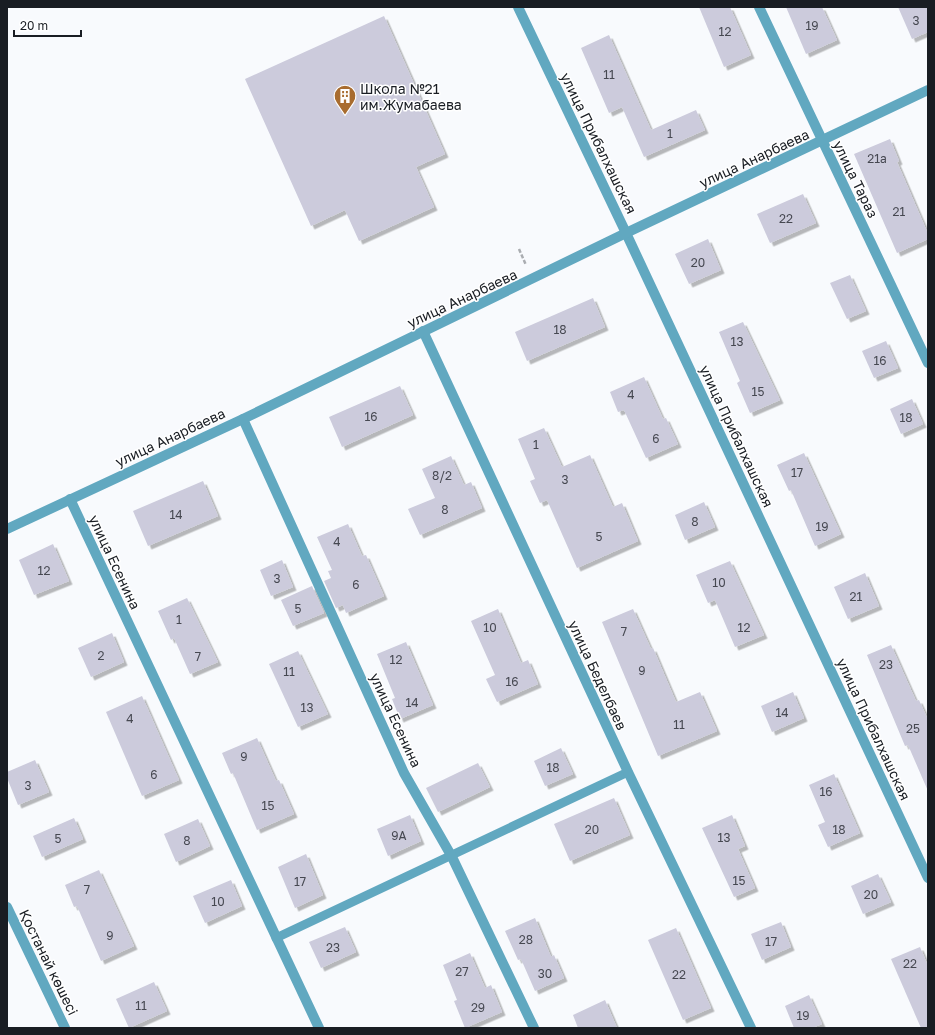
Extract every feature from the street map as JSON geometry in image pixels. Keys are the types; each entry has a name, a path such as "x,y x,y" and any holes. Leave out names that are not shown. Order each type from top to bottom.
{"street":[{"name":"улица Прибалхашская","path":"518,7 626,233 928,878"},
{"name":"улица Тараз","path":"759,7 928,363"},
{"name":"улица Анарбаева","path":"7,529 244,419 626,233 928,90"},
{"name":"улица Беделбаев","path":"423,331 628,772 752,1028"},
{"name":"улица Есенина","path":"244,419 404,773 452,857 534,1028"},
{"name":"улица Есенина","path":"70,499 319,1028"},
{"name":"Қостанай көшесі","path":"8,911 65,1028"}],"lane":[{"path":"276,938 452,857 628,772"}],"building":[{"path":"699,7 730,7 751,55 724,67"},
{"path":"786,7 822,7 837,40 806,54"},
{"path":"898,7 928,7 928,32 912,39"},
{"name":"Школа №21 им.Жумабаева","path":"384,16 445,154 416,167 434,207 359,241 345,210 311,226 245,79"},
{"path":"609,35 651,130 696,110 705,130 644,157 622,107 609,113 581,48"},
{"path":"890,139 899,161 897,162 928,234 928,239 897,253 854,154"},
{"path":"803,194 816,223 770,243 757,214"},
{"path":"708,239 721,270 689,284 675,254"},
{"path":"850,275 866,311 847,319 830,283"},
{"path":"593,298 605,327 527,361 515,332"},
{"path":"743,322 780,400 750,413 737,383 740,381 719,332"},
{"path":"886,341 898,368 874,378 862,351"},
{"path":"644,377 663,419 666,418 678,444 646,458 624,410 618,412 610,392"},
{"path":"400,386 413,415 342,447 329,417"},
{"path":"912,399 923,424 901,434 890,409"},
{"path":"544,428 562,467 590,455 613,507 622,503 638,541 577,568 547,500 540,503 530,481 535,479 518,439"},
{"path":"804,453 841,534 815,546 791,490 789,491 777,465"},
{"path":"451,456 464,485 471,482 482,508 420,535 408,509 435,498 422,469"},
{"path":"203,481 218,516 148,546 133,511"},
{"path":"704,502 715,527 685,540 675,515"},
{"path":"348,524 362,556 366,555 384,596 346,613 343,605 336,608 324,581 331,578 328,571 332,570 317,537"},
{"path":"53,544 69,581 34,595 19,560"},
{"path":"282,560 293,587 271,596 260,570"},
{"path":"730,561 764,635 735,647 715,600 708,603 696,575"},
{"path":"865,573 879,606 848,619 834,587"},
{"path":"312,586 324,613 293,626 281,600"},
{"path":"187,598 218,662 190,674 174,638 171,640 158,611"},
{"path":"498,609 521,663 528,660 538,684 497,702 486,679 495,675 471,621"},
{"path":"633,609 651,649 653,648 676,702 700,692 717,731 658,756 602,622"},
{"path":"112,633 124,662 91,677 78,648"},
{"path":"406,642 433,705 400,719 392,699 395,698 377,654"},
{"path":"891,645 916,701 919,700 928,720 928,791 908,745 905,746 867,655"},
{"path":"298,651 328,714 298,727 269,664"},
{"path":"793,692 804,718 772,732 761,706"},
{"path":"142,696 179,780 142,796 106,712"},
{"path":"257,738 276,781 279,780 294,814 257,830 233,773 231,774 222,753"},
{"path":"561,748 573,774 545,786 534,761"},
{"path":"35,760 49,792 18,805 7,778 7,772"},
{"path":"478,763 490,787 438,812 426,788"},
{"path":"834,774 860,833 828,847 818,825 825,822 809,785"},
{"path":"614,798 630,835 570,861 554,824"},
{"path":"410,815 421,841 388,856 377,829"},
{"path":"732,815 745,846 738,849 755,888 734,897 702,828"},
{"path":"74,818 83,839 42,857 33,836"},
{"path":"198,819 210,846 176,862 164,834"},
{"path":"306,854 323,895 295,908 278,867"},
{"path":"99,870 134,946 101,961 77,906 74,907 65,885"},
{"path":"878,874 891,902 863,914 851,886"},
{"path":"231,880 242,906 205,923 193,896"},
{"path":"535,918 551,957 554,955 564,978 535,991 521,959 518,960 505,931"},
{"path":"781,922 791,947 762,960 751,934"},
{"path":"345,927 356,952 321,968 309,942"},
{"path":"676,928 711,1008 683,1020 648,940"},
{"path":"920,947 928,966 928,1028 921,1028 891,959"},
{"path":"470,953 485,988 491,985 502,1012 465,1028 454,1001 457,1000 443,965"},
{"path":"154,982 167,1011 129,1028 116,999"},
{"path":"809,995 822,1024 812,1028 794,1028 785,1006"},
{"path":"605,1000 617,1028 578,1028 573,1015"}],"place":[{"name":"Школа №21 им.Жумабаева","path":"345,116"}]}
